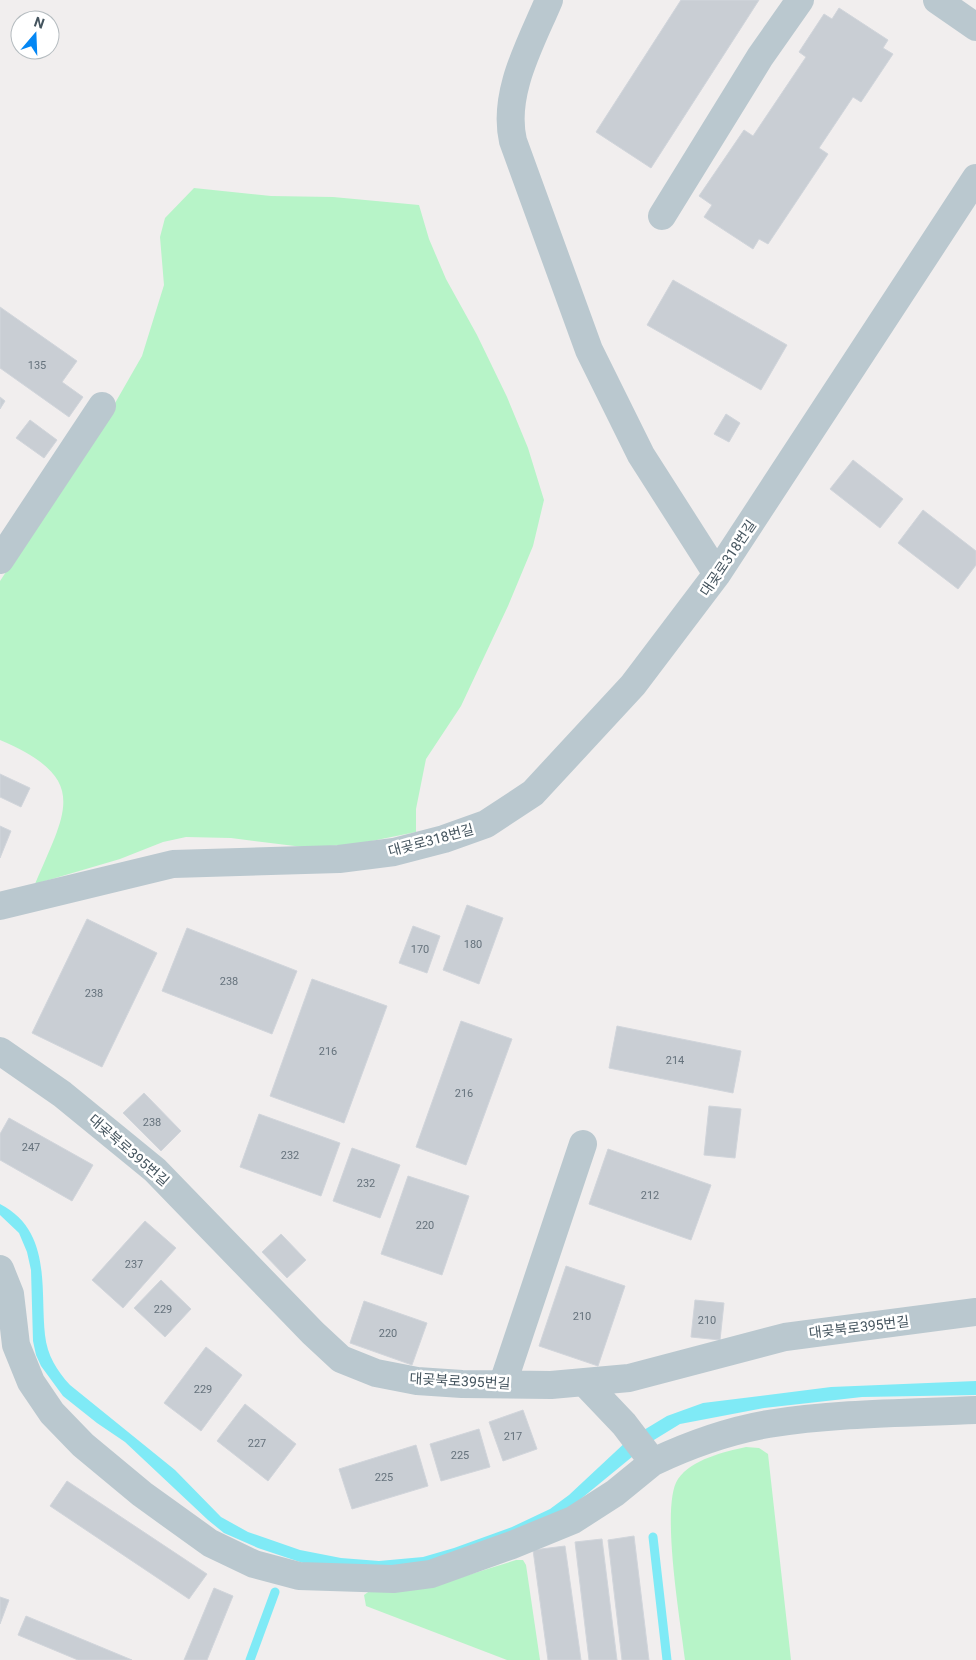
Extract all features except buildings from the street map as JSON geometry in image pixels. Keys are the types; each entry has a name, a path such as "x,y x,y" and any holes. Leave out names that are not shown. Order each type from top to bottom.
{"street":[{"path":"549,0 510,103 509,123 513,141 589,350 641,455 717,574"},
{"path":"662,216 760,57 800,0"},
{"name":"대곶로318번길","path":"0,906 173,864 330,859 394,852 444,839 486,824 533,793 559,767 633,684 676,631 717,574 976,178"},
{"path":"0,560 102,406"},
{"name":"대곶북로395번길","path":"0,1051 62,1094 155,1170 313,1333 341,1359 376,1372 417,1380 462,1384 551,1385 629,1378 785,1337 976,1312"},
{"path":"504,1383 583,1144"},
{"path":"0,1269 10,1294 16,1346 31,1382 52,1413 83,1445 142,1494 210,1543 254,1564 299,1576 393,1579 431,1574 573,1520 615,1493 649,1457 768,1424 860,1416 976,1410"},
{"path":"584,1382 624,1424 649,1457"}],"green space":[{"path":"194,188 271,196 333,197 419,205 429,239 446,279 477,335 507,397 528,448 544,500 533,546 508,606 461,706 426,759 416,809 416,832 352,845 303,847 231,838 186,837 163,842 120,859 35,884 62,816 63,799 59,783 48,769 29,754 0,740 0,581 99,431 142,356 164,285 160,237 165,218"},
{"path":"746,1447 759,1448 768,1454 791,1660 685,1660 673,1566 671,1513 673,1493 678,1479 691,1466 709,1457"},
{"path":"516,1560 523,1560 526,1565 540,1660 507,1660 366,1606 364,1595 371,1590 452,1580"}],"water":[{"path":"0,1204 17,1215 28,1229 36,1245 42,1280 46,1342 53,1362 65,1380 175,1470 221,1517 248,1532 300,1550 341,1558 379,1561 423,1557 512,1527 550,1509 569,1495 629,1439 667,1416 703,1403 831,1387 976,1381 976,1395 862,1397 764,1408 680,1424 649,1443 571,1507 430,1568 303,1563 258,1548 224,1533 125,1442 63,1396 41,1366 36,1355 33,1341 31,1270 27,1252 19,1233 0,1215"}],"waterway":[{"path":"653,1537 667,1660"},
{"path":"250,1660 275,1592"}]}
